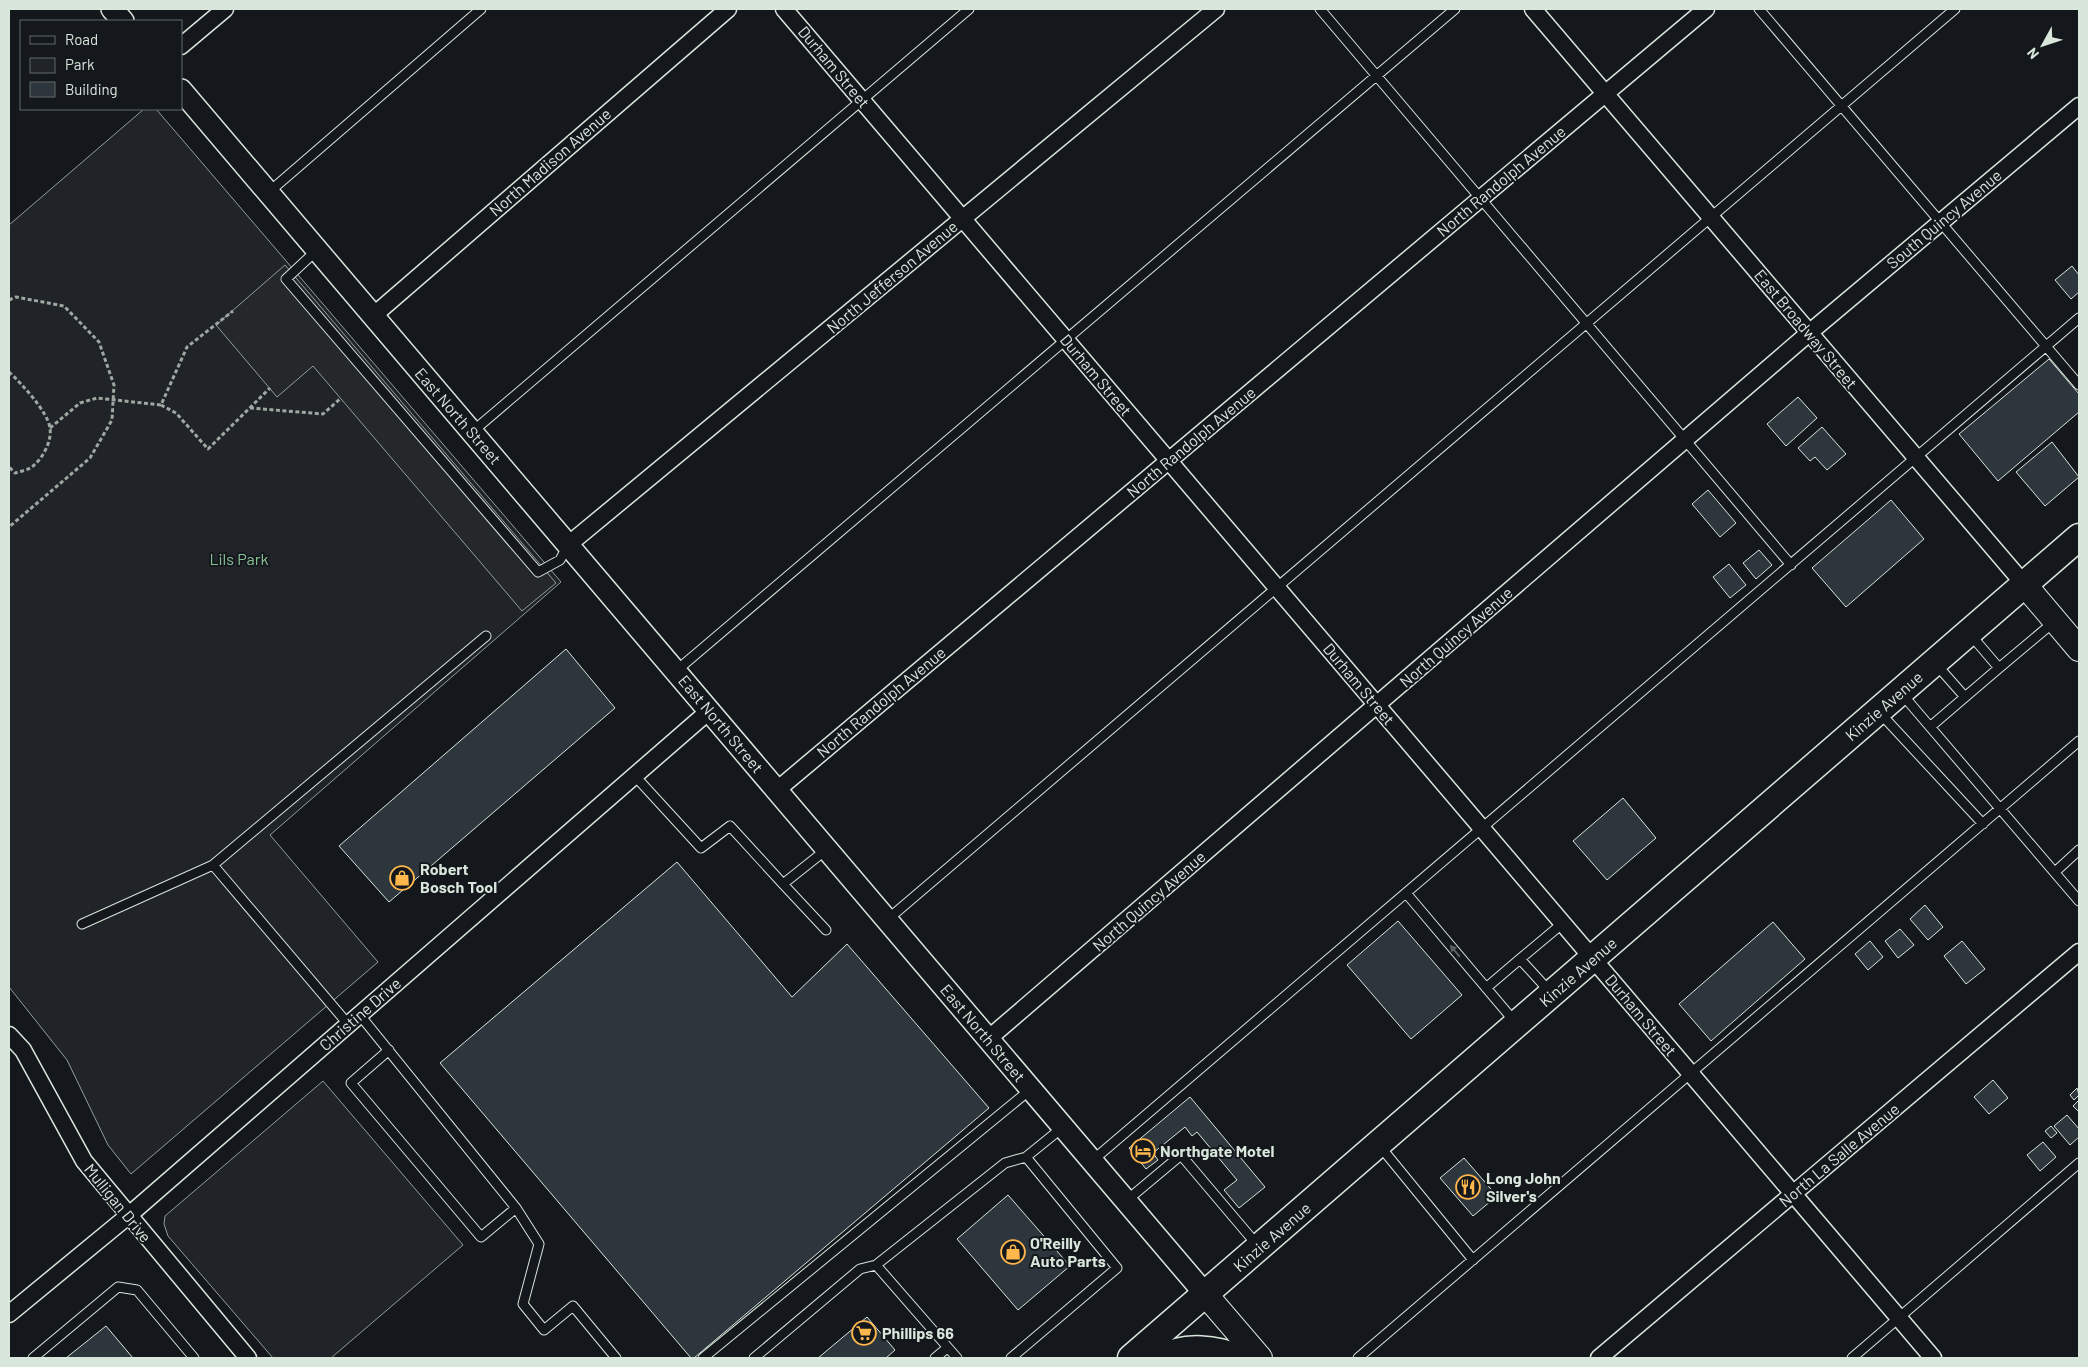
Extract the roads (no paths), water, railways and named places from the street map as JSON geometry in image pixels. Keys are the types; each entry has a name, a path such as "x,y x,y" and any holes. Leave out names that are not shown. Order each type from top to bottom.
{"main road":[{"name":"Kinzie Avenue","path":"1131,1358 2079,537"},
{"name":"East Broadway Street","path":"2024,584 2079,649"},
{"name":"East North Street","path":"1206,1295 1260,1358"},
{"path":"1164,1358 1182,1351 1208,1350 1239,1358"}],"street":[{"path":"112,9 122,20"},
{"path":"182,45 224,9"},
{"name":"North Madison Avenue","path":"373,316 728,9"},
{"name":"Durham Street","path":"784,9 1934,1358"},
{"name":"North Jefferson Avenue","path":"568,545 1216,9"},
{"name":"East Broadway Street","path":"1533,9 2024,584"},
{"name":"North Randolph Avenue","path":"777,790 1706,9"},
{"name":"East North Street","path":"182,91 1206,1295"},
{"name":"South Quincy Avenue","path":"1809,333 2079,106"},
{"name":"North Quincy Avenue","path":"988,1039 1809,333"},
{"name":"Christine Drive","path":"9,1314 128,1216 709,711"},
{"name":"North La Salle Avenue","path":"1599,1358 2079,952"},
{"name":"Mulligan Drive","path":"9,1035 23,1050 84,1161 248,1358"}],"lane":[{"path":"269,192 481,9"},
{"path":"472,432 969,9"},
{"path":"1320,9 1791,565"},
{"path":"676,672 1455,9"},
{"path":"1759,9 2079,385"},
{"path":"887,920 1955,9"},
{"path":"318,250 286,279 538,572 560,560 568,545"},
{"path":"1092,1161 2079,318"},
{"path":"1930,727 2055,621"},
{"path":"1968,633 1999,668"},
{"path":"82,924 213,865 486,636"},
{"path":"1934,662 1964,697"},
{"path":"1900,692 2079,902"},
{"path":"1878,712 1983,824"},
{"path":"1358,1358 2079,741"},
{"path":"635,776 700,848 730,826 826,930"},
{"path":"784,884 827,849"},
{"path":"2054,872 2079,850"},
{"path":"213,865 354,1019 389,1050 516,1208 539,1244 523,1304 544,1330 573,1306 616,1358"},
{"path":"1406,893 1517,1025"},
{"path":"1486,988 1563,923"},
{"path":"1520,959 1552,994"},
{"path":"389,1050 351,1083 481,1238 516,1208"},
{"path":"703,1358 1030,1089"},
{"path":"754,1358 860,1269 876,1265 1005,1163 1026,1157 1063,1127"},
{"path":"1379,1145 1473,1260"},
{"path":"1126,1201 1181,1155 1260,1248"},
{"path":"1011,1358 1117,1268 1026,1157"},
{"path":"1852,1358 2079,1163"},
{"path":"876,1265 957,1358"},
{"path":"33,1358 118,1287 137,1290 194,1358"},
{"path":"935,1358 947,1348"}],"place":[{"name":"Robert Bosch Tool","path":"402,878"},
{"name":"Northgate Motel","path":"1143,1151"},
{"name":"Long John Silver's","path":"1468,1187"},
{"name":"O'Reilly Auto Parts","path":"1013,1252"},
{"name":"Phillips 66","path":"864,1333"}],"park label":[{"name":"Lils Park","path":"239,559"}]}
